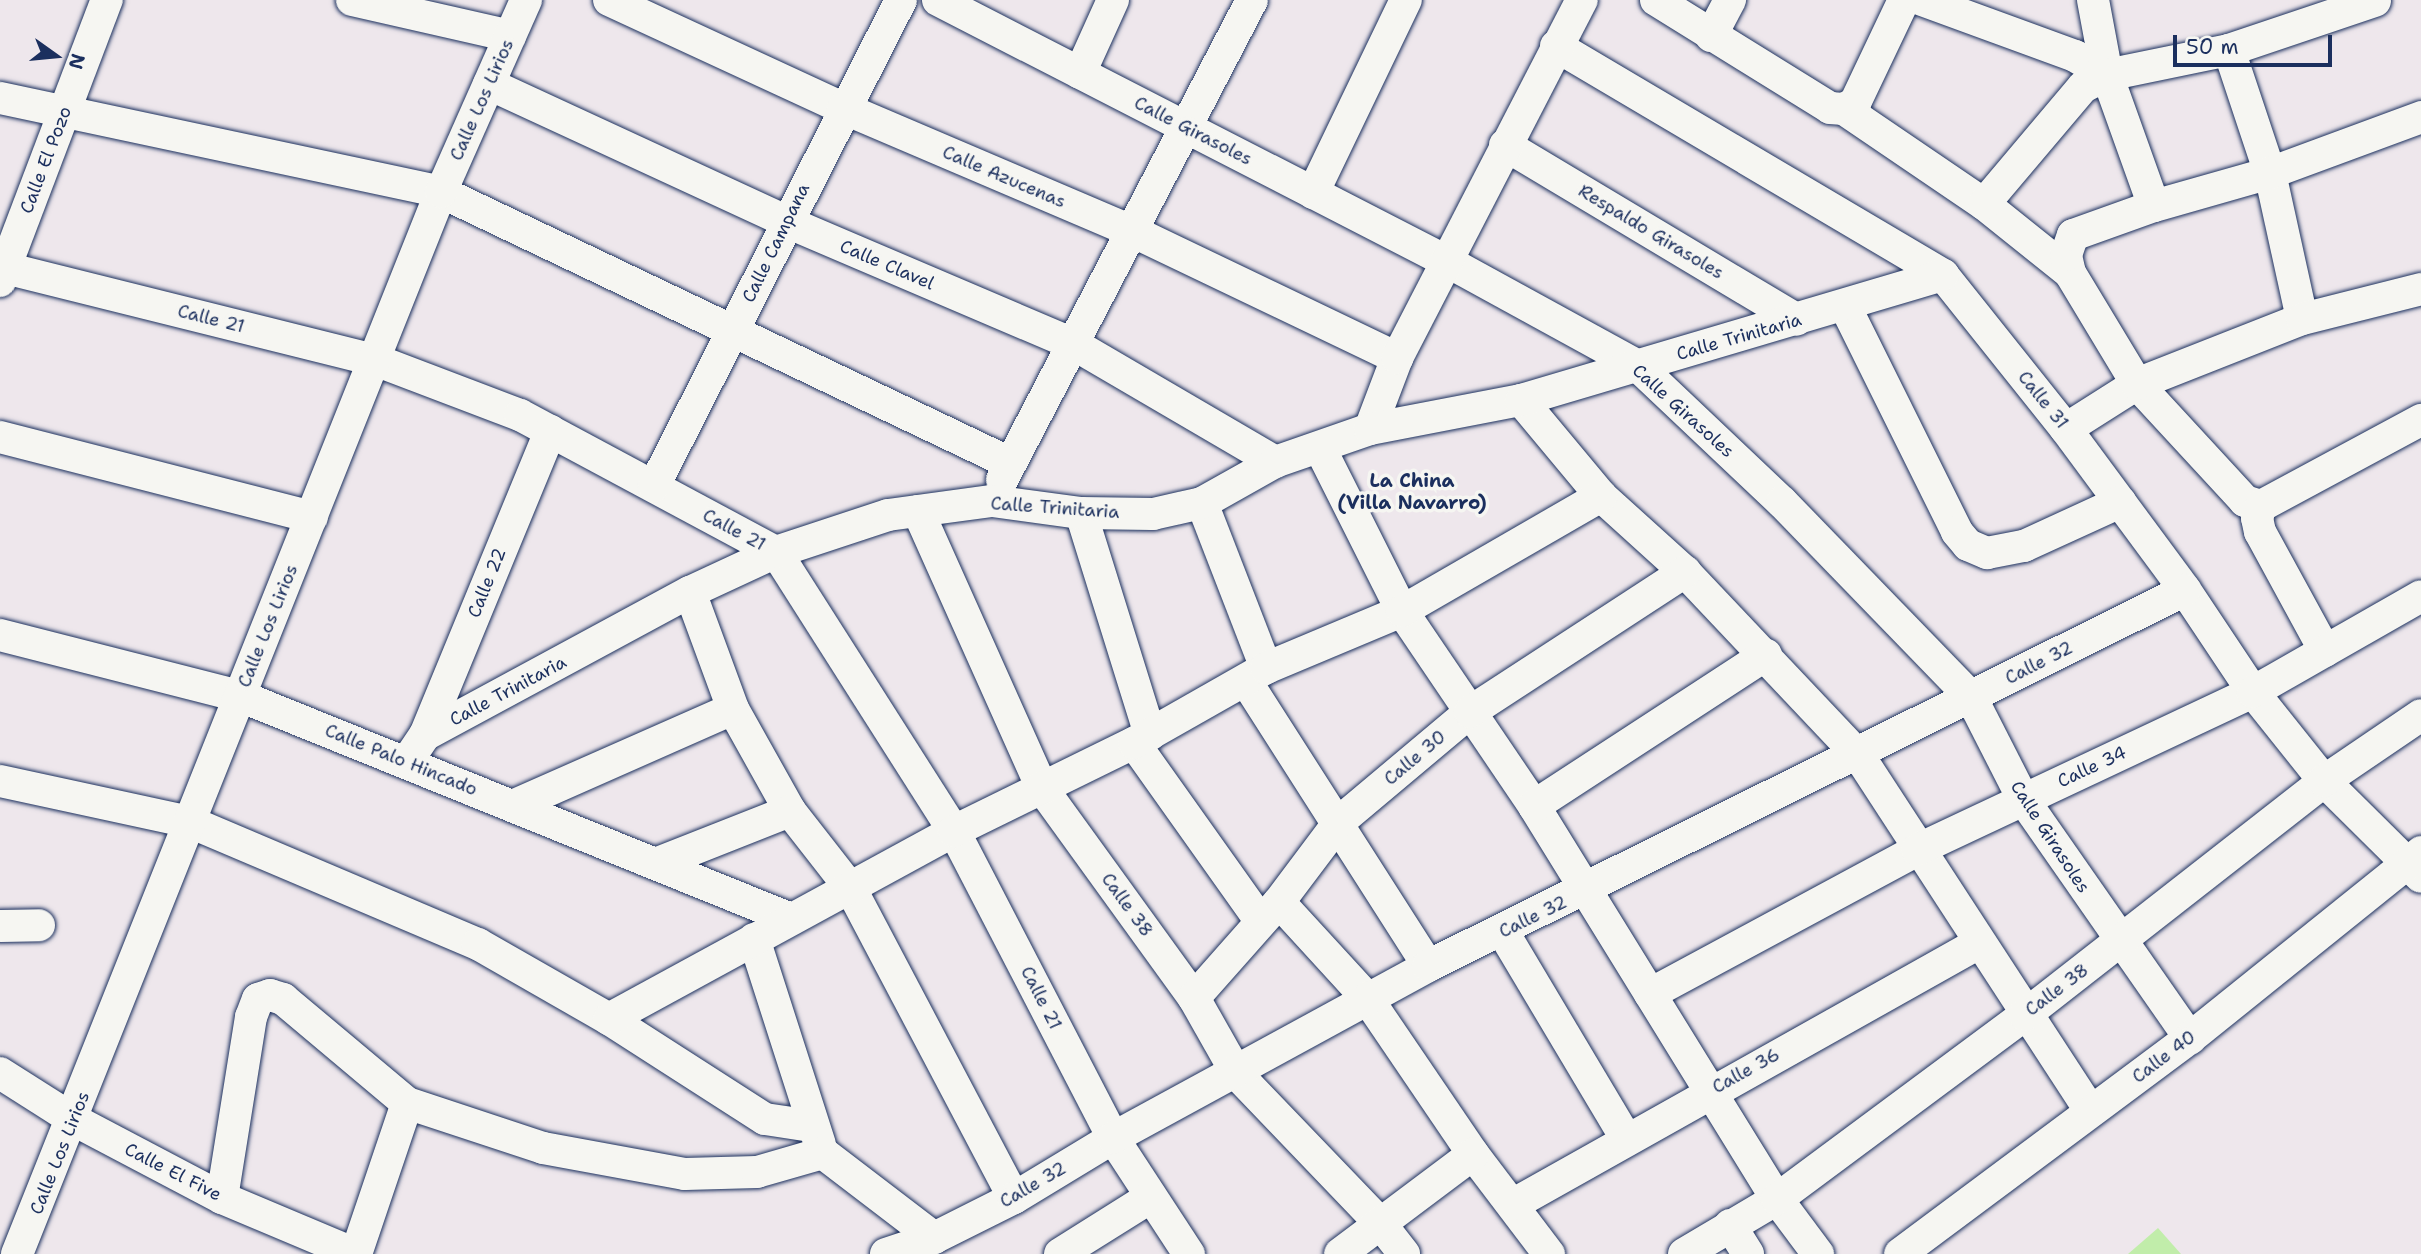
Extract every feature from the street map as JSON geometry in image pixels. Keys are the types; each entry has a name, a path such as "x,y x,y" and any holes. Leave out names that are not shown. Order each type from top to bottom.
{"street":[{"name":"Calle El Pozo","path":"3,275 107,0"},
{"path":"352,0 510,36"},
{"name":"Calle Los Lirios","path":"17,1254 74,1121 441,192 526,0"},
{"name":"Calle Azucenas","path":"609,0 843,108 1134,232 1397,358"},
{"name":"Calle Campana","path":"654,486 843,108 901,0"},
{"name":"Calle Girasoles","path":"938,0 975,8 1080,73 1450,263 1638,366 1782,502 1971,697 2023,799 2119,943 2190,1038"},
{"path":"1080,73 1113,0"},
{"path":"992,501 1188,128 1252,0"},
{"path":"1313,193 1406,0"},
{"path":"1370,429 1397,358 1450,263 1505,145 1582,0"},
{"path":"1656,0 1830,108 1844,109 1984,204 2070,273"},
{"path":"1711,36 1730,0"},
{"path":"1844,109 1855,103 1904,0"},
{"path":"1922,0 2075,56 2107,75"},
{"path":"2093,0 2107,75 2154,206"},
{"path":"1984,204 2083,87 2107,75 2229,50 2375,1"},
{"name":"Calle 31","path":"1556,46 1942,275 2066,429 2185,590 2253,692 2324,781 2416,863"},
{"path":"2229,50 2270,173 2302,319"},
{"name":"Calle Clavel","path":"489,84 787,222 1075,345 1275,462"},
{"path":"0,98 441,192 1010,463"},
{"path":"2261,506 2245,501 2137,384 2070,273 2066,255 2073,235 2154,206 2270,173 2421,117"},
{"name":"Respaldo Girasoles","path":"1505,145 1797,320"},
{"name":"Calle 21","path":"3,275 375,360 550,431 776,552 954,831 1113,1138 1189,1254"},
{"name":"Calle Trinitaria","path":"406,763 425,736 690,593 776,552 888,516 992,501 1081,513 1153,514 1202,503 1275,462 1370,429 1521,400 1845,306 1942,275"},
{"path":"2066,429 2137,384 2302,319 2421,289"},
{"path":"1845,306 1957,533 1968,545 1987,552 2024,546 2120,502"},
{"path":"1521,400 1601,496 1685,572 1859,756 1917,850 2090,1110"},
{"path":"2325,651 2260,532 2257,518 2261,506 2421,420"},
{"name":"Calle 22","path":"425,736 550,431"},
{"path":"0,437 312,517"},
{"path":"1320,448 1402,611 1534,806 1777,1199 1818,1254"},
{"path":"608,1019 954,831 1142,739 1256,675 1402,611 1601,496"},
{"path":"1202,503 1256,675 1339,822 1428,966"},
{"name":"Calle 38","path":"918,511 1042,788 1194,998 1237,1074 1380,1223 1404,1254"},
{"path":"1081,513 1142,739 1270,912 1367,998 1473,1154 1514,1203 1549,1254"},
{"name":"Calle 30","path":"1194,998 1270,912 1339,822 1470,712 1685,572"},
{"name":"Calle 32","path":"886,1254 934,1238 1014,1198 1113,1138 1237,1074 1367,998 1428,966 1586,892 2185,590"},
{"path":"690,593 733,709 790,811 851,889 1014,1198"},
{"name":"Calle 34","path":"1650,994 1917,850 2253,692 2421,596"},
{"name":"Calle Palo Hincado","path":"0,635 240,696 515,805 791,919"},
{"path":"1534,806 1766,655"},
{"path":"515,805 733,709"},
{"name":"Calle 38","path":"1684,1254 1777,1199 2025,1015 2324,781 2421,715"},
{"path":"0,781 190,822 478,944 608,1019 765,1119 818,1139 934,1238"},
{"path":"658,863 790,811"},
{"name":"Calle 40","path":"1900,1254 2190,1038 2416,863"},
{"path":"0,926 39,925"},
{"path":"1503,932 1626,1138"},
{"path":"754,939 818,1139"},
{"name":"Calle 36","path":"1514,1203 1709,1091 1979,943"},
{"path":"222,1198 251,1017 258,999 270,995 283,999 407,1103 543,1148 685,1174 757,1172 818,1139"},
{"name":"Calle El Five","path":"0,1073 74,1121 222,1198 355,1254"},
{"path":"355,1254 407,1103"},
{"path":"1340,1254 1473,1154"},
{"path":"1060,1254 1151,1198"},
{"path":"1730,1225 1748,1254"}],"green space":[{"path":"2158,1228 2181,1254 2128,1254"}],"district":[{"name":"La China (Villa Navarro)","path":"1412,492"}]}
